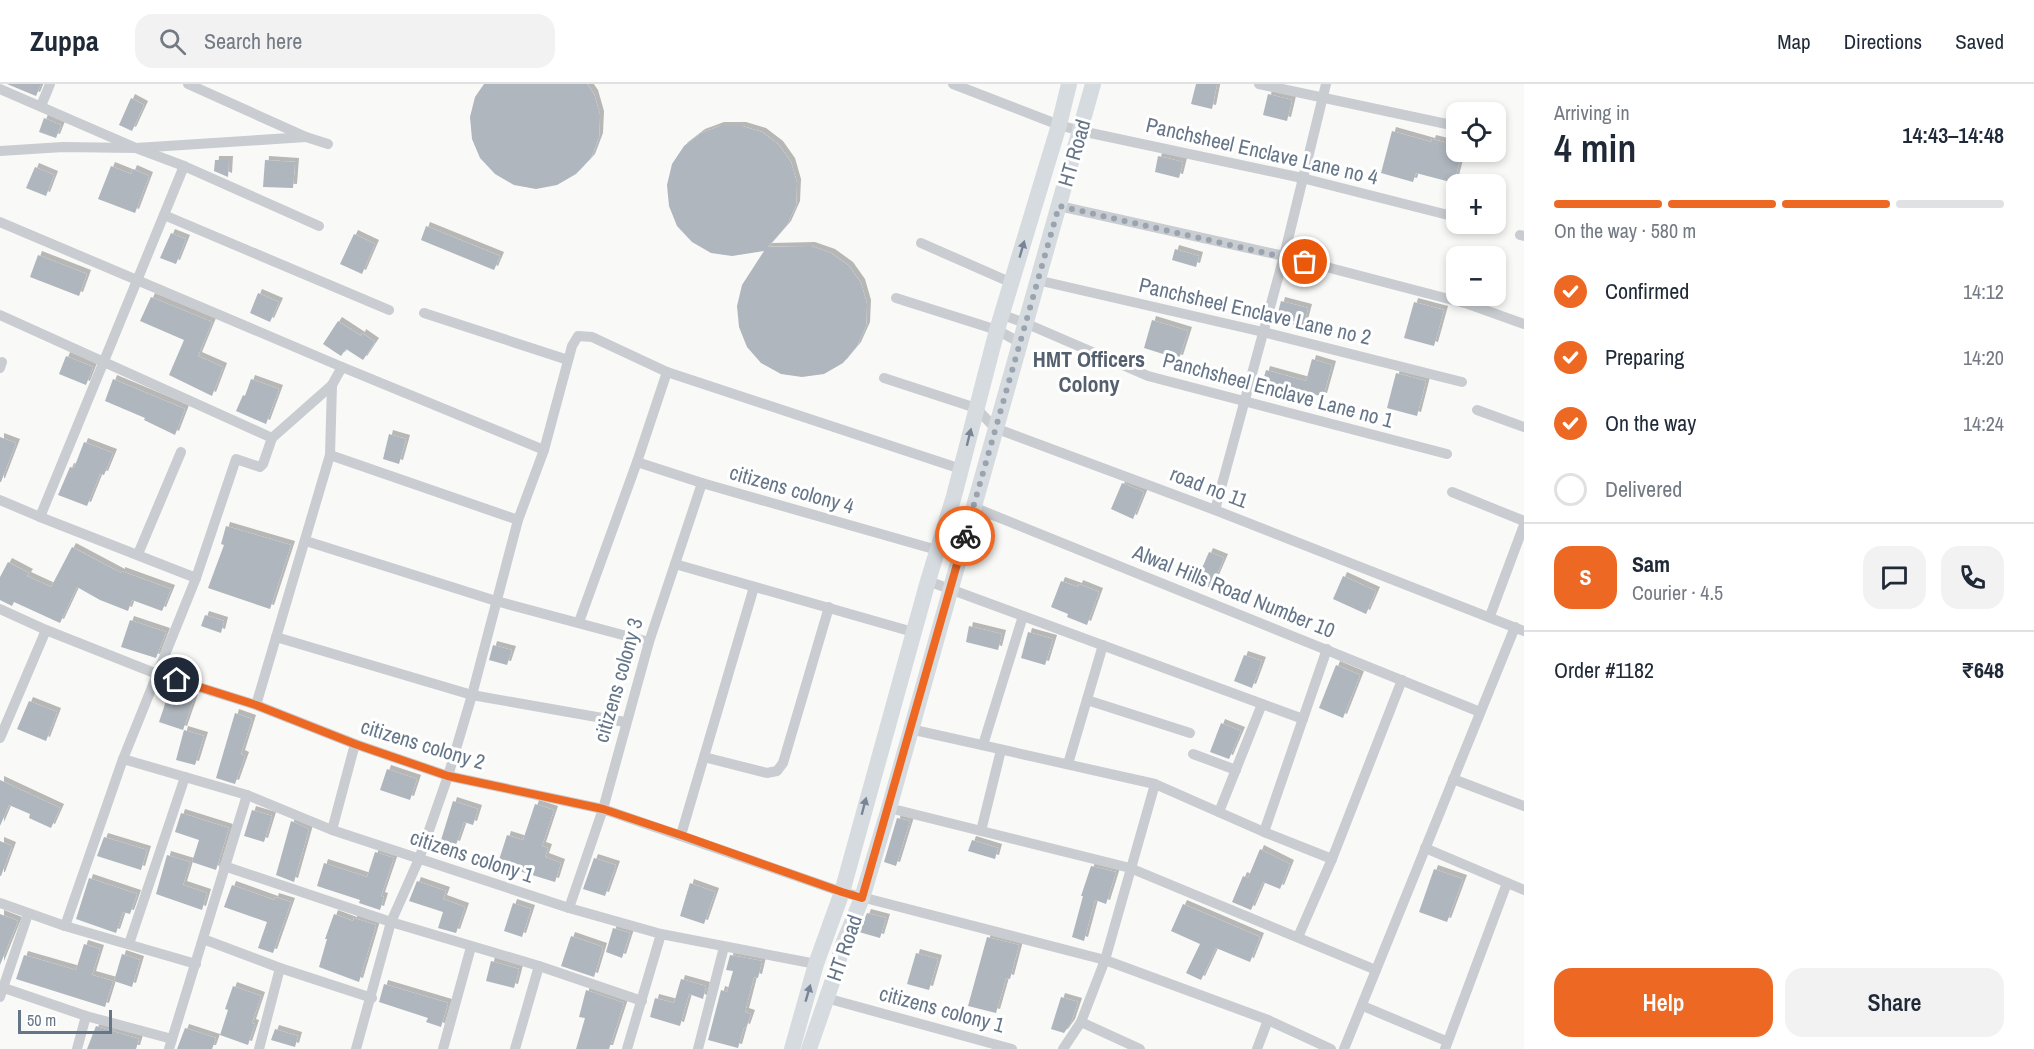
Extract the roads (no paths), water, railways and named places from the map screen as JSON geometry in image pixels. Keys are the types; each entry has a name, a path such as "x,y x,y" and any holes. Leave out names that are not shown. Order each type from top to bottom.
{"street":[{"path":"41,106 50,84"},
{"path":"188,84 306,137 328,144"},
{"name":"Panchsheel Enclave Lane no 4","path":"953,84 1059,125 1081,131 1302,178 1446,214"},
{"name":"HT Road","path":"792,1049 816,964 842,892 936,550 954,496 976,408 1069,84"},
{"name":"HT Road","path":"809,1049 843,944 862,898 889,808 1093,84"},
{"path":"1259,84 1446,124"},
{"path":"1215,510 1284,256 1326,84"},
{"path":"0,89 136,148 184,166 318,226"},
{"path":"0,151 63,147 136,148 306,137"},
{"path":"40,517 184,166"},
{"path":"1059,206 1284,256 1468,303 1524,324"},
{"path":"164,216 389,310"},
{"path":"0,222 544,450"},
{"path":"921,243 1012,283"},
{"name":"Panchsheel Enclave Lane no 2","path":"1038,280 1263,332 1462,382"},
{"path":"896,298 1000,323 1019,342"},
{"path":"424,312 568,360"},
{"path":"0,315 272,438"},
{"name":"Panchsheel Enclave Lane no 1","path":"1000,323 1025,323 1148,376 1447,454"},
{"path":"356,1049 392,922 419,859 448,776 518,520 544,450 572,346 578,336 592,337 667,372 961,469"},
{"path":"65,926 123,759 196,578 236,459 260,467 272,438 332,385 342,367"},
{"path":"579,622 667,372"},
{"name":"road no 11","path":"884,378 976,408 995,428 1215,510 1519,629"},
{"path":"256,705 330,455 332,385"},
{"path":"1477,410 1524,427"},
{"path":"138,554 181,452"},
{"path":"330,455 518,520"},
{"name":"citizens colony 4","path":"637,462 936,550"},
{"name":"citizens colony 3","path":"569,908 603,809 649,642 702,483"},
{"path":"1452,492 1524,523 1490,616"},
{"path":"0,500 196,578"},
{"name":"Alwal Hills Road Number 10","path":"973,507 1480,712"},
{"path":"306,541 496,601 649,642"},
{"path":"675,564 913,632"},
{"path":"928,581 1303,719"},
{"path":"681,835 754,587"},
{"path":"704,757 767,773 777,771 783,763 829,607"},
{"name":"citizens colony 2","path":"0,609 46,630 157,674 256,705 355,744 448,776 603,809 842,892 1105,960 1268,1020 1331,1049"},
{"path":"983,746 1023,616"},
{"path":"1344,1049 1480,712 1519,629"},
{"path":"0,738 46,630"},
{"path":"276,637 471,695 626,722"},
{"path":"1068,765 1103,645"},
{"path":"1264,832 1327,650"},
{"path":"1298,937 1332,859 1402,680"},
{"path":"1087,700 1190,733"},
{"path":"1219,812 1262,704"},
{"path":"910,729 1155,784 1332,859"},
{"path":"332,830 355,744"},
{"path":"981,831 1001,750"},
{"path":"1193,754 1236,770"},
{"name":"citizens colony 1","path":"123,759 247,795 332,830 569,908 661,934 816,964"},
{"path":"129,944 185,777"},
{"path":"1453,779 1524,806"},
{"path":"1063,1049 1081,1022 1105,960 1155,784"},
{"path":"28,914 2,992 171,1044 247,795"},
{"path":"889,808 1130,868 1376,970"},
{"path":"1425,848 1524,890"},
{"path":"225,866 392,922 539,966 642,1001"},
{"path":"1363,1006 1445,1045 1507,883"},
{"path":"0,903 65,926 196,964"},
{"path":"627,1049 661,934"},
{"path":"203,939 280,968 372,998"},
{"path":"443,1049 471,947"},
{"path":"698,1049 724,947"},
{"path":"515,1049 539,966"},
{"path":"259,1049 280,968"},
{"name":"citizens colony 1","path":"826,998 1012,1049"},
{"path":"77,1049 86,1016"},
{"path":"1257,1049 1268,1020"},
{"path":"1081,1022 1140,1049"}],"district":[{"name":"HMT Officers Colony","path":"1089,372"}]}
